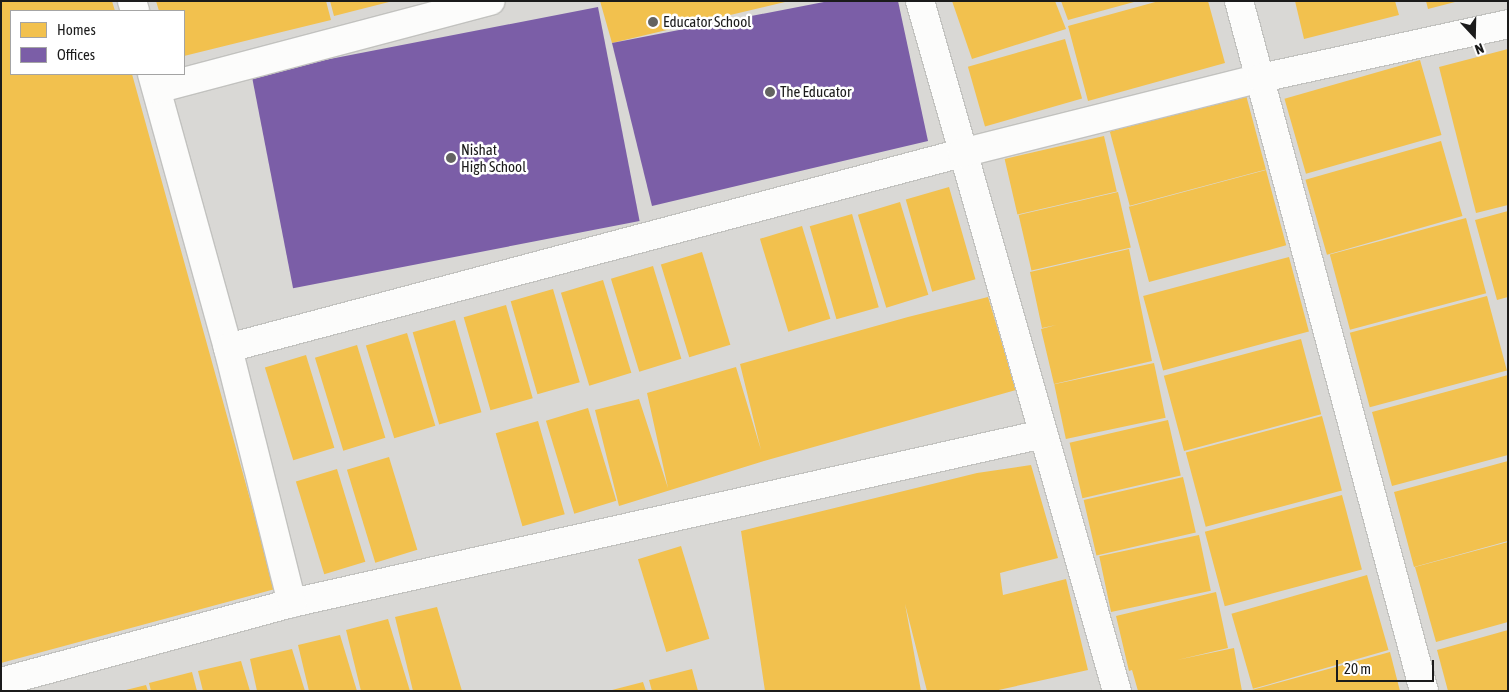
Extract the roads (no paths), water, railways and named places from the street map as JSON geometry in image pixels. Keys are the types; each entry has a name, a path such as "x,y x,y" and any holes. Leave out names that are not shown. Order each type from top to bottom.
{"street":[{"path":"185,75 491,1"},
{"path":"920,1 1117,691"},
{"path":"1239,1 1424,691"},
{"path":"228,348 962,153 1261,78 1508,24"},
{"path":"184,75 155,82 228,348 292,603"},
{"path":"1,682 292,603 1043,434"}],"place":[{"name":"Educator School","path":"653,22"},
{"name":"The Educator","path":"770,92"},
{"name":"Nishat High School","path":"451,158"}]}
